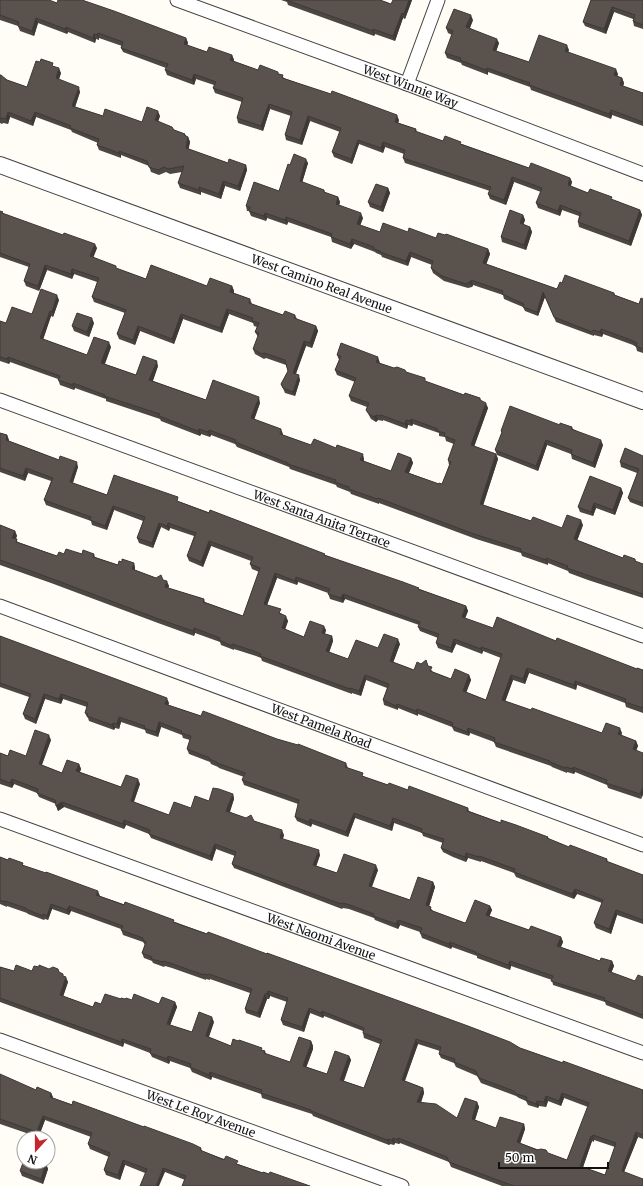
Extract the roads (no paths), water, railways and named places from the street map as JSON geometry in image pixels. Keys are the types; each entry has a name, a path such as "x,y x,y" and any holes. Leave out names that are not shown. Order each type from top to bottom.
{"street":[{"name":"West Winnie Way","path":"177,0 407,84 643,174"},
{"path":"407,84 438,0"},
{"name":"West Camino Real Avenue","path":"0,165 643,402"},
{"name":"West Santa Anita Terrace","path":"0,400 643,636"},
{"name":"West Pamela Road","path":"0,606 643,845"},
{"name":"West Naomi Avenue","path":"0,819 643,1053"},
{"name":"West Le Roy Avenue","path":"0,1040 402,1186"}]}
